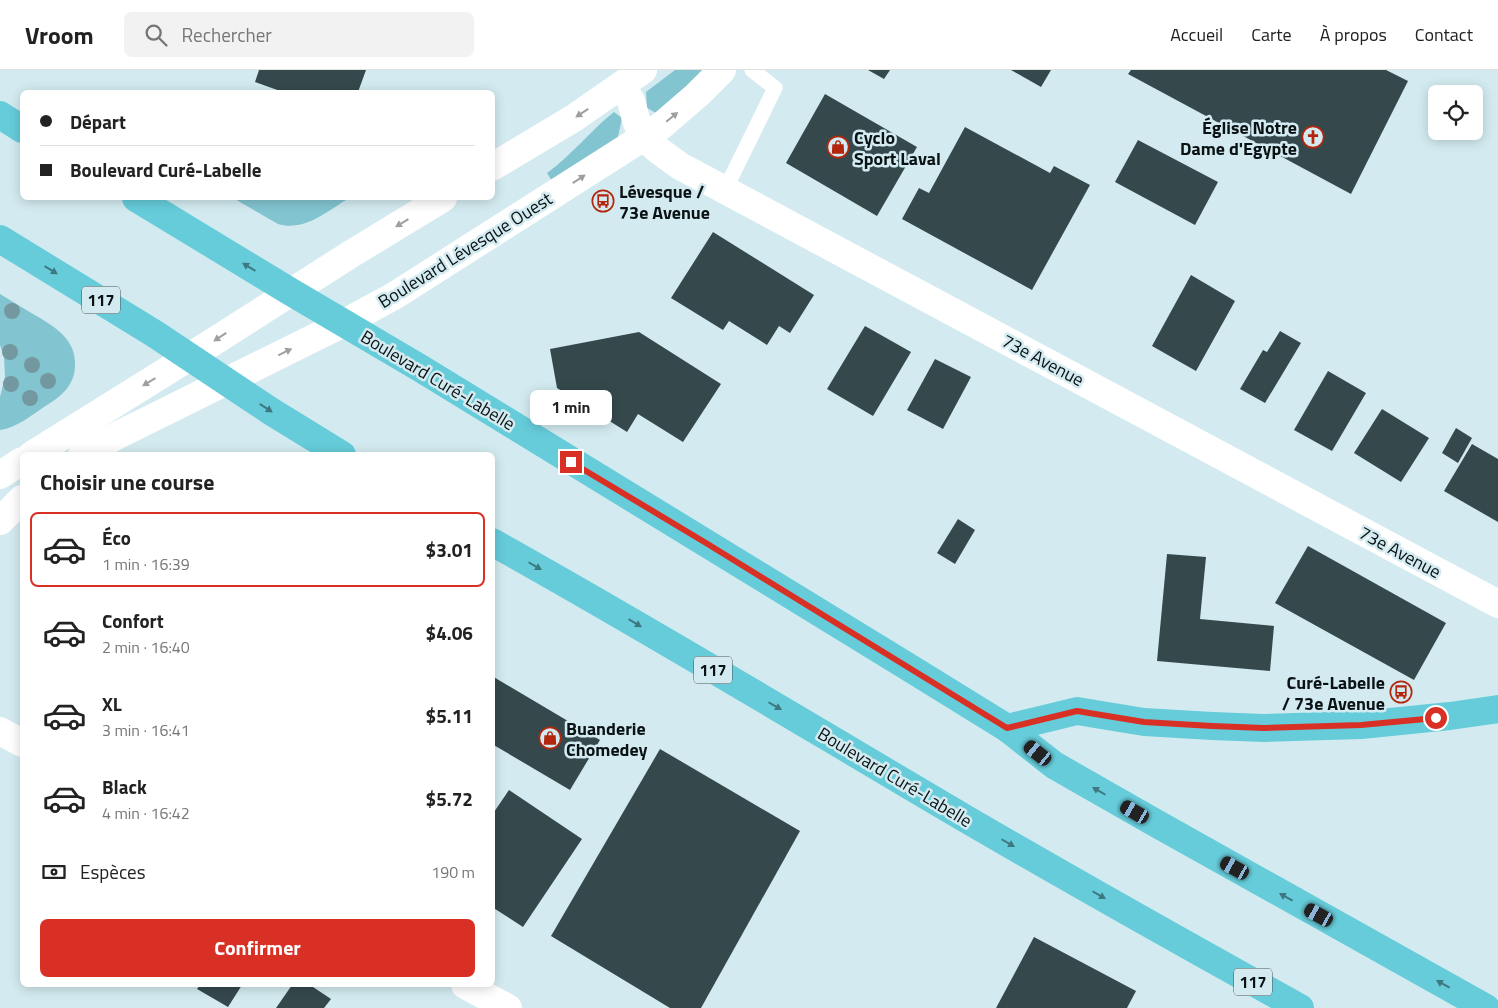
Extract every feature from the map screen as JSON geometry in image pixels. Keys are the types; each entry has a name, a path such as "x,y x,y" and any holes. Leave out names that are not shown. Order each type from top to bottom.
{"main road":[{"path":"0,115 20,128"},
{"name":"Boulevard Curé-Labelle","path":"139,200 706,543 1007,728 1054,765 1152,822 1486,1008"},
{"name":"117","path":"0,238 191,356 272,412 337,452"},
{"name":"Boulevard Curé-Labelle","path":"495,544 631,621 974,823 1300,1008"},
{"path":"1007,728 1077,711 1144,722 1264,728 1361,725 1498,709"}],"street":[{"name":"Boulevard Lévesque Ouest","path":"87,452 225,381 370,310 410,287 644,136 675,114 722,70"},
{"name":"73e Avenue","path":"632,78 631,100 637,123 644,136 658,150 680,166 1498,605"},
{"path":"495,165 574,118 632,78"},
{"path":"37,452 440,200"},
{"path":"0,476 20,462"},
{"path":"0,521 20,501"},
{"path":"0,731 20,743"},
{"path":"469,987 508,1008"}],"lane":[{"path":"726,190 775,88 752,70"}],"shaded area":[{"path":"675,70 706,70 656,113 647,108 646,92"},
{"path":"614,112 622,118 618,137 552,181 547,173 565,159"},
{"path":"236,200 346,200 306,223 288,226 278,224"},
{"path":"0,294 49,323 63,334 75,357 75,367 70,385 58,398 19,424 0,430 0,397 5,377 4,357 0,345"}],"building":[{"path":"259,70 366,70 359,90 277,90 255,82"},
{"path":"868,70 890,70 884,79"},
{"path":"1011,70 1051,70 1041,87"},
{"name":"Église Notre Dame d'Egypte","path":"1131,70 1386,70 1408,81 1351,194 1128,74"},
{"path":"825,94 917,147 877,216 786,163"},
{"path":"965,127 1050,173 1054,166 1090,185 1032,290 902,219 919,188 929,193"},
{"path":"1138,140 1218,182 1195,225 1115,182"},
{"path":"713,232 814,295 790,333 779,326 767,345 729,321 723,330 671,298"},
{"path":"1191,275 1235,301 1196,371 1152,346"},
{"path":"865,326 911,352 873,416 827,389"},
{"path":"1280,331 1301,343 1265,403 1240,389 1263,350 1267,352"},
{"path":"639,332 721,384 683,442 638,414 627,432 557,388 550,349"},
{"path":"935,359 971,377 943,429 907,410"},
{"path":"1328,371 1366,393 1332,451 1294,430"},
{"path":"1382,409 1429,438 1401,482 1354,453"},
{"path":"1456,428 1472,438 1458,463 1442,453"},
{"path":"1472,444 1498,459 1498,522 1444,491"},
{"path":"958,519 975,530 955,564 937,553"},
{"path":"1308,546 1446,623 1414,680 1275,603"},
{"path":"1167,554 1206,557 1200,619 1274,626 1270,671 1157,661"},
{"path":"495,678 600,740 570,790 495,746"},
{"path":"660,749 800,831 701,1008 670,1008 551,936"},
{"path":"509,790 582,839 523,927 495,909 495,811"},
{"path":"1034,937 1136,991 1127,1008 996,1008"},
{"path":"198,987 241,987 228,1007 197,989"},
{"path":"291,987 313,987 331,999 324,1008 276,1008"}],"place":[{"name":"Église Notre Dame d'Egypte","path":"1313,137"},
{"name":"Cyclo Sport Laval","path":"838,147"},
{"name":"Lévesque / 73e Avenue","path":"603,201"},
{"name":"Curé-Labelle / 73e Avenue","path":"1401,692"},
{"name":"Buanderie Chomedey","path":"550,738"}],"route":[{"path":"571,462 1007,728 1077,711 1144,722 1264,728 1361,725 1436,718"}]}
